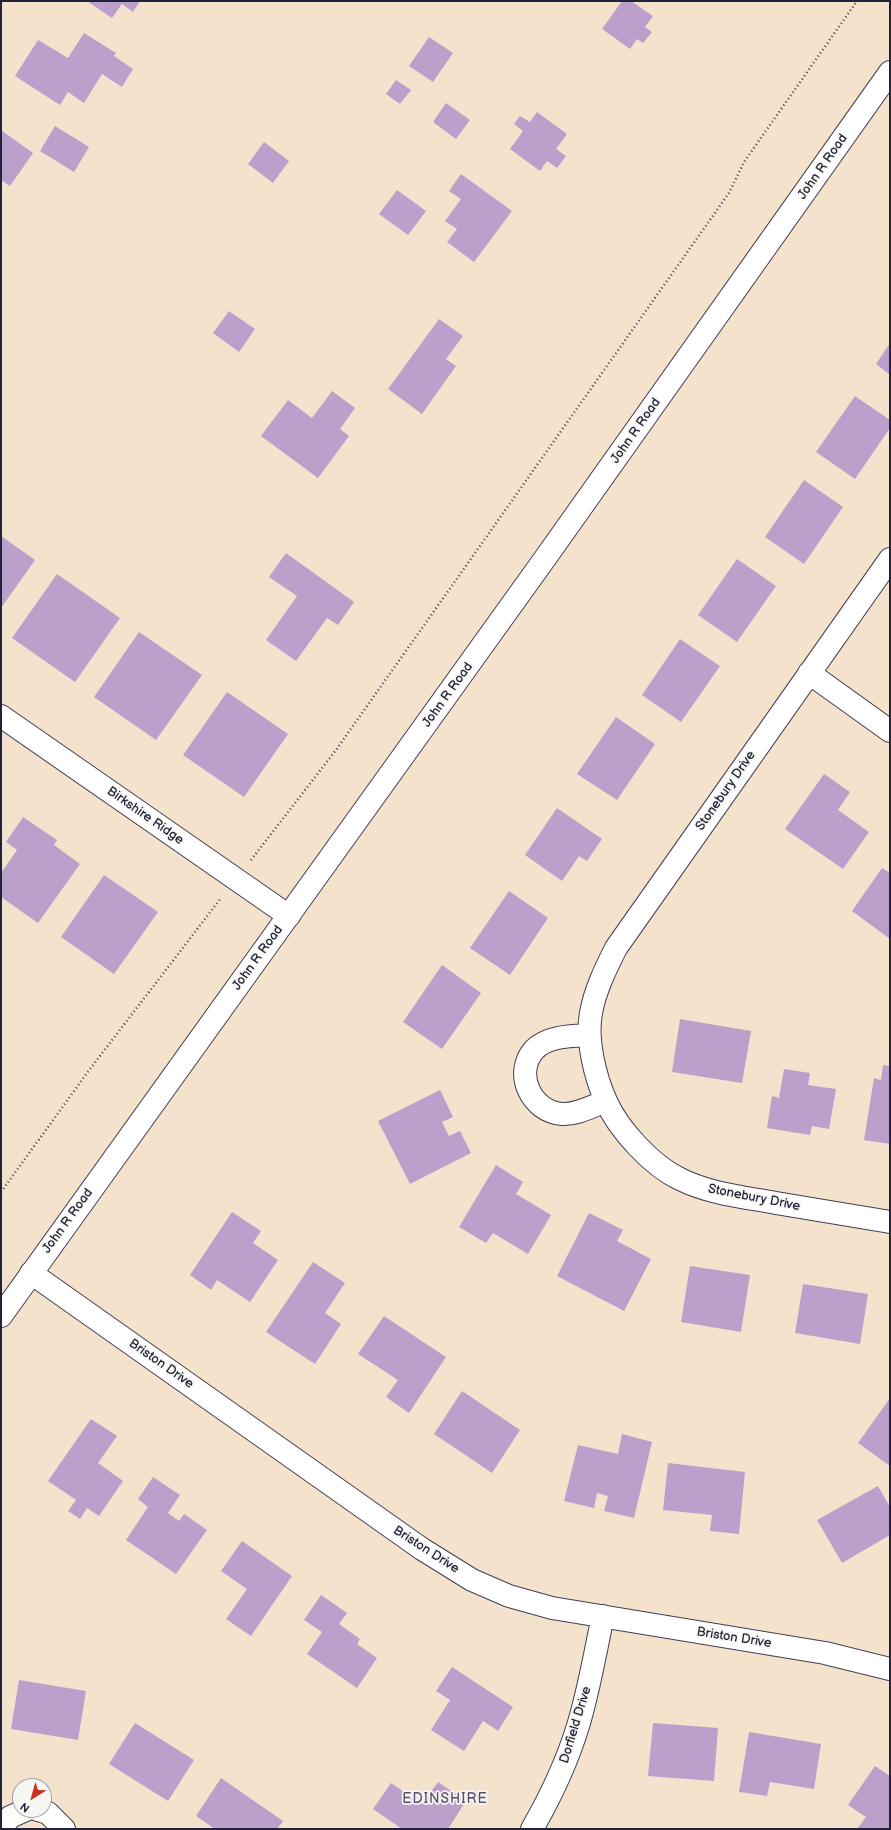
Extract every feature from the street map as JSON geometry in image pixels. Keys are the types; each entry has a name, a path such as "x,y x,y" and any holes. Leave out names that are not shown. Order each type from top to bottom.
{"street":[{"name":"John R Road","path":"1,1316 546,557 890,72"},
{"name":"Stonebury Drive","path":"890,559 616,948 603,975 591,1012 589,1035 595,1068 606,1101 624,1130 648,1156 679,1179 716,1193 890,1222"},
{"path":"810,673 890,731"},
{"name":"Birkshire Ridge","path":"1,716 288,916"},
{"path":"589,1035 562,1037 546,1043 535,1050 527,1062 526,1085 535,1100 548,1111 562,1114 573,1113 606,1101"},
{"name":"Briston Drive","path":"32,1273 422,1549 472,1580 509,1596 552,1608 825,1653 890,1669"},
{"name":"Dorfield Drive","path":"532,1829 549,1800 565,1764 578,1727 588,1689 603,1616"},
{"path":"1,1829 12,1816"},
{"path":"52,1817 64,1829"}],"path":[{"path":"1,1192 90,1069 349,730 729,193 744,162 857,1"}],"building":[{"path":"87,1 140,1 133,12 122,4 112,18"},
{"path":"622,1 631,1 653,16 645,27 652,32 643,43 637,39 630,49 602,29"},
{"path":"84,33 116,53 114,56 133,69 122,87 102,74 84,103 68,92 60,105 15,76 38,40 68,58"},
{"path":"429,37 453,53 433,82 409,66"},
{"path":"396,80 411,90 400,104 386,94"},
{"path":"446,103 470,120 456,139 433,122"},
{"path":"537,112 567,134 556,149 566,156 557,168 547,161 540,171 510,149 523,131 514,124 520,116 530,122"},
{"path":"55,126 89,147 74,172 40,151"},
{"path":"1,130 33,153 10,186 1,180"},
{"path":"264,142 289,161 273,183 248,164"},
{"path":"461,174 512,211 474,262 447,242 457,229 445,221 461,199 449,191"},
{"path":"397,190 426,211 408,235 379,214"},
{"path":"229,311 255,329 239,352 213,333"},
{"path":"439,319 463,336 446,359 456,366 422,414 388,389"},
{"path":"890,343 890,375 876,364"},
{"path":"332,391 355,408 340,429 349,436 318,478 261,436 288,400 312,418"},
{"path":"855,396 890,420 890,428 855,479 816,452"},
{"path":"804,480 843,507 804,564 765,537"},
{"path":"1,536 35,560 1,608"},
{"path":"286,553 354,602 338,625 327,618 296,661 266,640 297,596 269,577"},
{"path":"737,559 776,586 737,642 698,615"},
{"path":"57,574 120,618 75,682 12,638"},
{"path":"139,632 202,675 156,740 94,697"},
{"path":"680,639 720,666 681,722 642,695"},
{"path":"227,692 288,734 244,797 183,755"},
{"path":"616,717 655,744 617,800 577,774"},
{"path":"824,774 850,792 838,810 869,832 843,869 785,829"},
{"path":"557,808 602,839 587,861 579,856 562,881 525,855"},
{"path":"23,817 57,840 54,845 80,864 38,923 1,897 1,873 17,850 6,842"},
{"path":"882,868 890,873 890,939 852,911"},
{"path":"104,875 158,912 114,974 61,937"},
{"path":"509,891 548,918 510,975 470,948"},
{"path":"442,965 481,993 442,1049 403,1022"},
{"path":"680,1019 751,1031 742,1083 672,1072"},
{"path":"883,1065 890,1066 890,1144 864,1140 874,1078 881,1080"},
{"path":"784,1069 810,1073 808,1085 836,1089 829,1129 812,1126 810,1135 767,1128 772,1096 779,1098"},
{"path":"440,1090 453,1117 442,1122 449,1136 460,1131 471,1153 410,1184 378,1121"},
{"path":"496,1165 523,1182 516,1194 551,1215 528,1254 493,1233 486,1243 459,1227"},
{"path":"232,1212 261,1231 253,1243 278,1260 250,1302 217,1280 211,1290 190,1275"},
{"path":"589,1213 623,1230 617,1241 651,1259 624,1311 557,1276"},
{"path":"313,1262 345,1283 325,1313 341,1324 315,1364 266,1332"},
{"path":"690,1266 750,1275 741,1332 681,1322"},
{"path":"803,1284 868,1294 860,1344 795,1333"},
{"path":"384,1316 446,1357 409,1413 386,1397 398,1380 358,1354"},
{"path":"462,1391 520,1430 492,1473 434,1434"},
{"path":"890,1398 890,1466 858,1443"},
{"path":"91,1419 117,1436 98,1463 123,1481 99,1516 87,1508 80,1519 68,1511 76,1500 48,1481"},
{"path":"622,1434 652,1442 634,1518 604,1511 608,1496 597,1493 594,1508 564,1501 578,1445 618,1454"},
{"path":"668,1463 745,1472 739,1534 710,1531 712,1515 663,1510"},
{"path":"153,1477 180,1495 168,1513 179,1521 184,1514 207,1530 176,1574 126,1540 148,1507 138,1499"},
{"path":"878,1486 890,1507 890,1535 842,1563 817,1520"},
{"path":"242,1541 292,1576 251,1636 226,1619 247,1589 221,1571"},
{"path":"321,1595 347,1613 339,1624 360,1639 357,1644 377,1658 357,1688 307,1654 322,1632 304,1620"},
{"path":"452,1667 513,1707 498,1731 483,1721 464,1751 431,1730 450,1700 436,1691"},
{"path":"19,1680 86,1691 78,1740 11,1729"},
{"path":"135,1723 194,1760 168,1801 109,1764"},
{"path":"653,1723 718,1728 714,1781 648,1776"},
{"path":"749,1732 821,1744 814,1789 770,1782 767,1796 739,1792"},
{"path":"875,1766 890,1776 890,1829 857,1829 866,1817 848,1805"},
{"path":"221,1778 283,1821 277,1829 215,1829 196,1816"},
{"path":"438,1782 466,1801 448,1829 402,1829 373,1809 391,1783 422,1804"}],"district":[{"name":"EDINSHIRE","path":"445,1799"}]}
